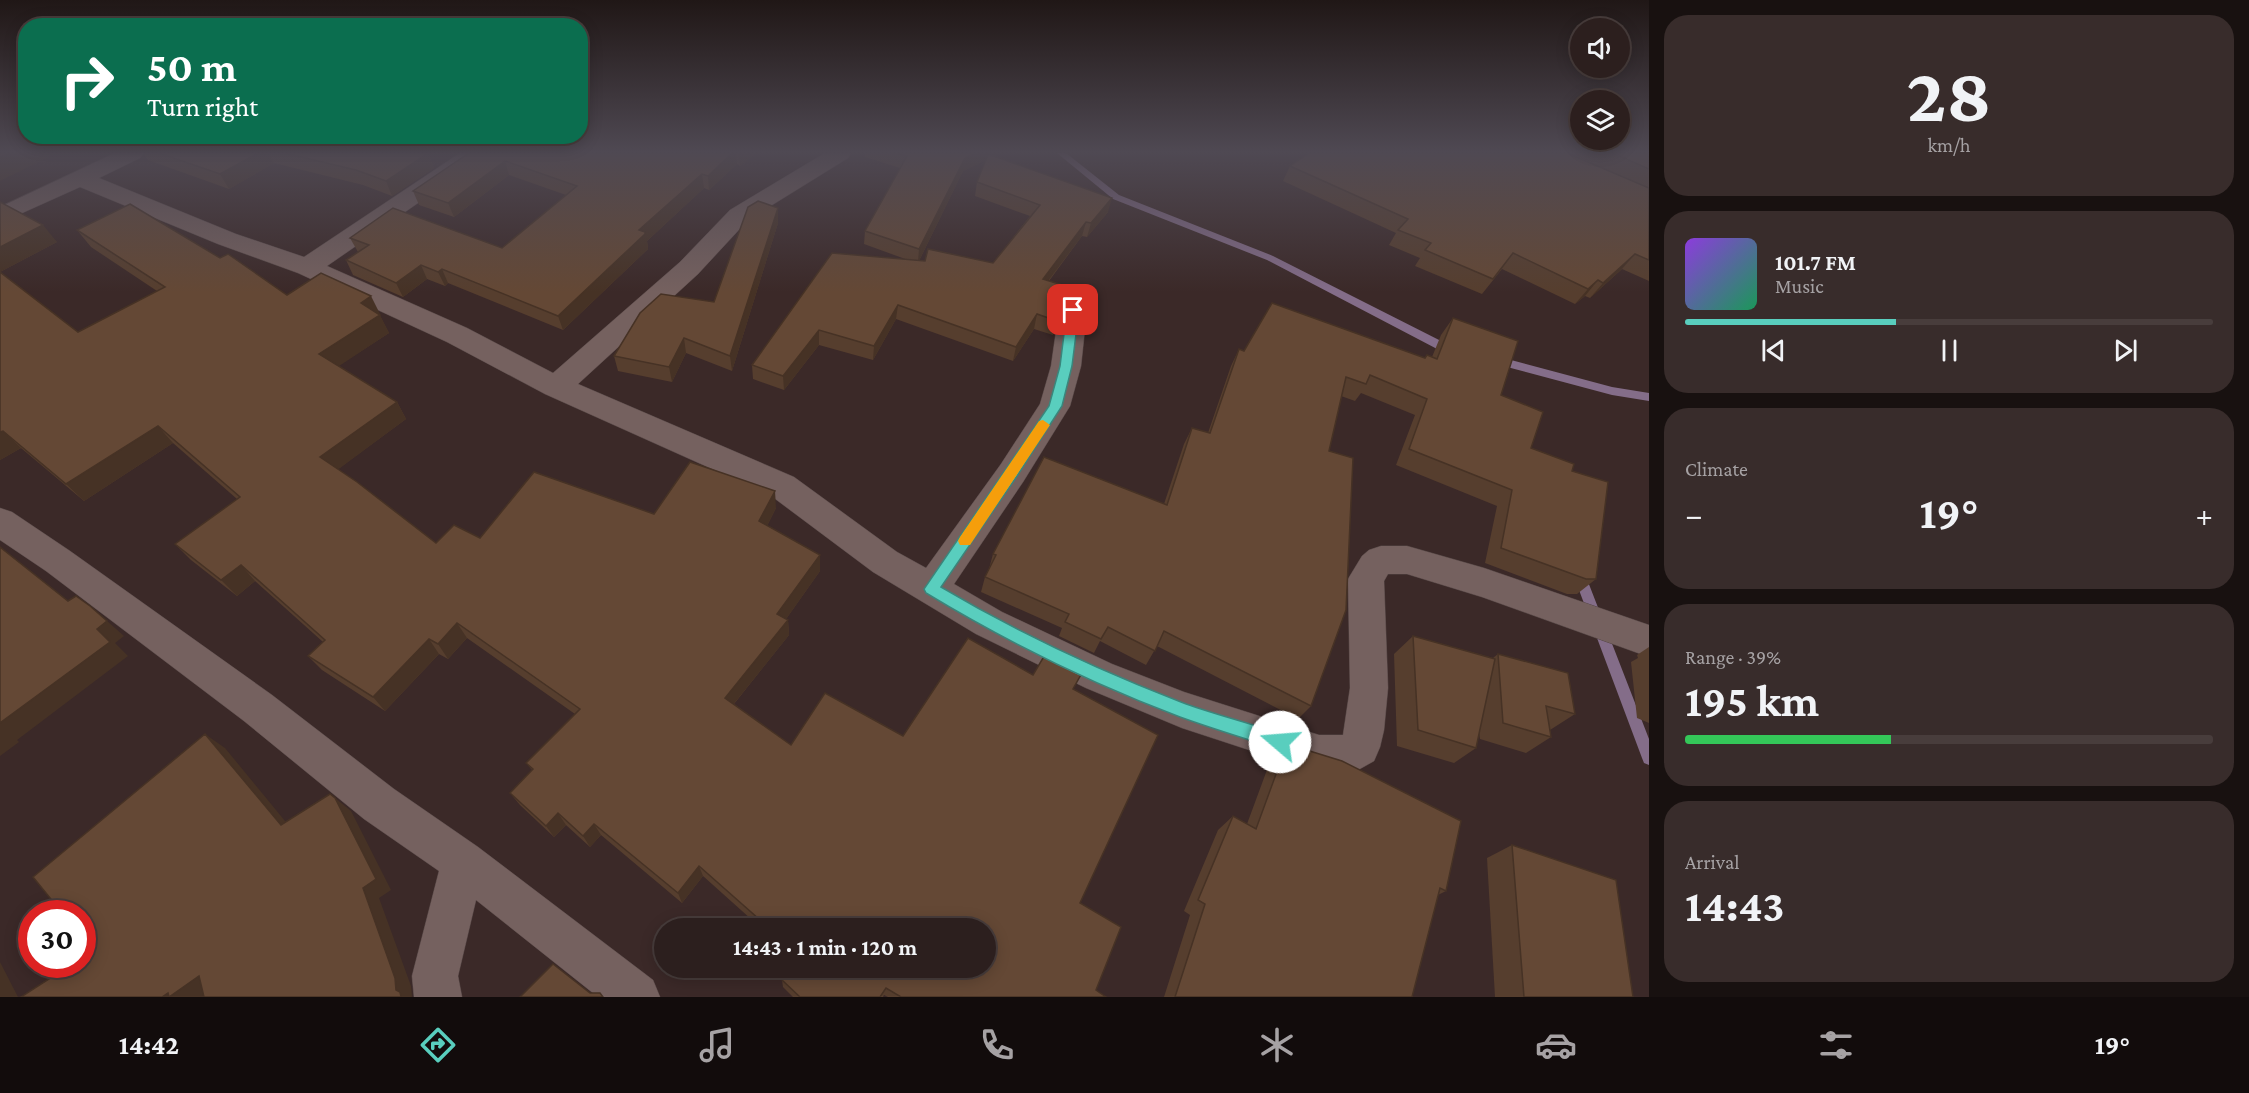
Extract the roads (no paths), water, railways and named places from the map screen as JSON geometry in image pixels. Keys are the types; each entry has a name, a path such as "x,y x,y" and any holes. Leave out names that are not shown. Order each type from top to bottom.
{"street":[{"path":"0,216 34,200"},
{"path":"131,200 227,239 306,267 457,335 556,387 782,486 885,562 989,623 1099,676 1182,710 1319,754 1344,756 1360,747 1365,733 1368,669 1366,579 1381,560 1407,560 1484,583 1649,641"},
{"path":"306,267 406,200"},
{"path":"556,387 688,268 739,215 764,200"},
{"path":"931,589 1012,473 1055,406 1066,366 1073,310"},
{"path":"0,522 258,708 379,804 463,862 636,997"},
{"path":"438,997 435,976 463,862"}],"waterway":[{"path":"1122,200 1270,258 1443,347 1448,353"},
{"path":"1496,360 1612,391 1649,397"},
{"path":"1579,574 1649,758"}]}
